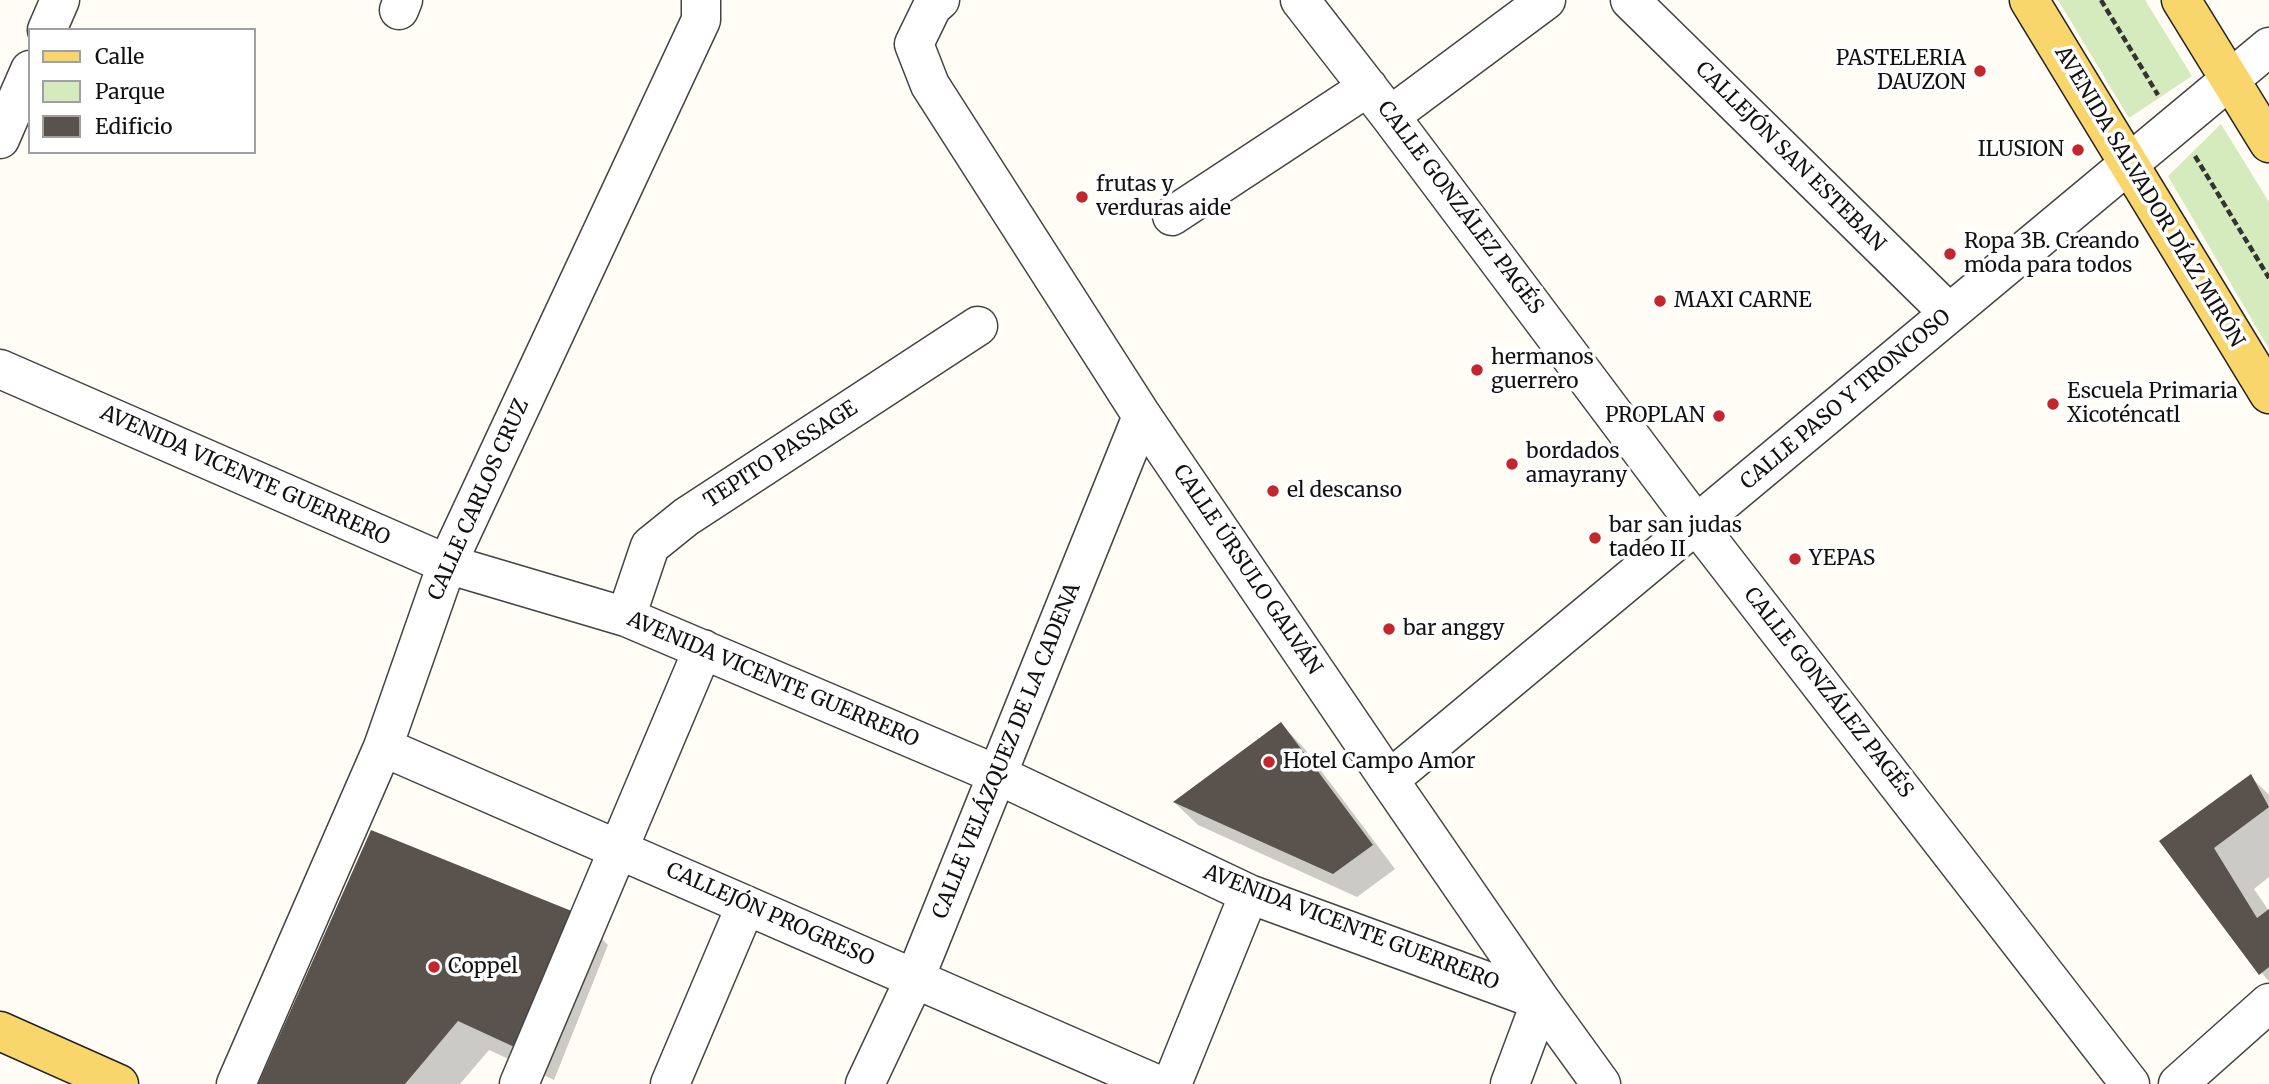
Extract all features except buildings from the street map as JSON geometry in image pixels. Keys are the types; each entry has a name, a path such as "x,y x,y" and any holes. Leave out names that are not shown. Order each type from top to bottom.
{"main road":[{"name":"AVENIDA SALVADOR DÍAZ MIRÓN","path":"2029,0 2269,394"},
{"path":"2181,0 2269,143"},
{"path":"0,1031 119,1084"}],"street":[{"path":"48,28 60,0"},
{"name":"CALLE CARLOS CRUZ","path":"236,1084 383,747 446,564 701,20 701,0"},
{"name":"CALLE ÚRSULO GALVÁN","path":"940,0 932,7 914,44 930,86 1143,416 1389,780 1601,1084"},
{"name":"CALLE GONZÁLEZ PAGÉS","path":"1300,0 1697,525 2130,1084"},
{"path":"1172,216 1379,101 1546,0"},
{"name":"CALLEJÓN SAN ESTEBAN","path":"1630,0 1949,313"},
{"name":"CALLE PASO Y TRONCOSO","path":"1389,780 2269,47"},
{"path":"0,139 28,75"},
{"name":"TEPITO PASSAGE","path":"626,617 650,547 659,539 686,517 978,327"},
{"name":"AVENIDA VICENTE GUERRERO","path":"0,369 446,564 626,617 703,649 998,775 1249,894 1541,1001"},
{"name":"CALLE VELÁZQUEZ DE LA CADENA","path":"866,1084 915,978 1143,416"},
{"path":"519,1084 703,649"},
{"name":"CALLEJÓN PROGRESO","path":"383,747 1156,1084"},
{"path":"1172,1084 1249,894"},
{"path":"670,1084 746,905"},
{"path":"1510,1084 1541,1001"},
{"path":"2178,1084 2269,1003"}],"green space":[{"path":"2058,0 2145,0 2192,76 2129,118"},
{"path":"2221,124 2269,202 2269,349 2168,176"}],"place":[{"name":"PASTELERIA DAUZON","path":"1980,71"},
{"name":"ILUSION","path":"2078,150"},
{"name":"frutas y verduras aide","path":"1082,197"},
{"name":"Ropa 3B. Creando moda para todos","path":"1950,254"},
{"name":"MAXI CARNE","path":"1660,301"},
{"name":"hermanos guerrero","path":"1477,370"},
{"name":"Escuela Primaria Xicoténcatl","path":"2053,404"},
{"name":"PROPLAN","path":"1719,416"},
{"name":"bordados amayrany","path":"1512,464"},
{"name":"el descanso","path":"1273,491"},
{"name":"bar san judas tadeo II","path":"1595,538"},
{"name":"YEPAS","path":"1795,559"},
{"name":"bar anggy","path":"1389,629"},
{"name":"Hotel Campo Amor","path":"1269,762"},
{"name":"Coppel","path":"434,967"}]}
